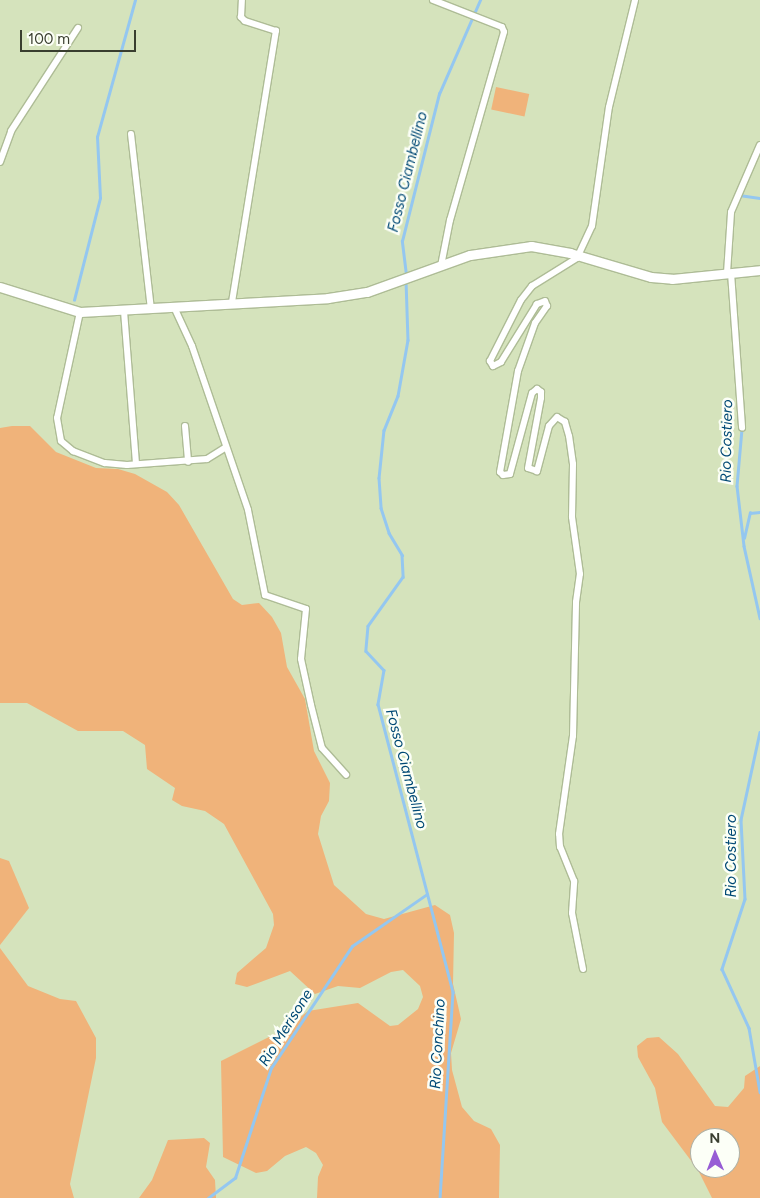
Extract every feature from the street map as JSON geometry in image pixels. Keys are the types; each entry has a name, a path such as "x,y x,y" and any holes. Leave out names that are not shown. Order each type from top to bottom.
{"main road":[{"path":"0,287 80,312 124,311 232,302 349,296 406,279 470,255 515,247 550,248 580,255 651,277 672,279 760,270"}],"street":[{"path":"232,302 276,31 245,22 241,17 242,0"},
{"path":"433,0 502,27 504,32 450,220 441,266"},
{"path":"583,968 572,913 574,881 560,847 559,834 574,736 576,602 580,574 572,517 572,464 569,436 565,422 557,417 549,426 537,471 528,468 542,398 541,392 536,389 532,393 510,474 503,475 500,472 518,371 535,323 547,306 546,301 537,304 501,362 493,366 490,360 521,300 532,286 580,255 592,226 609,107 635,0"},
{"path":"0,162 12,130 78,28"},
{"path":"131,134 151,309"},
{"path":"742,428 729,273 731,212 760,144"},
{"path":"174,307 195,354 248,510 265,595 306,609 301,659 314,718 322,748 346,775"},
{"path":"124,311 136,464"},
{"path":"80,312 56,418 61,441 73,451 105,463 136,464 207,460 226,447"},
{"path":"185,426 188,462"}],"shaded area":[{"path":"496,87 529,94 524,117 491,109"},
{"path":"30,426 56,452 96,468 118,469 135,474 167,492 179,505 233,599 242,605 259,603 272,617 281,633 287,667 305,699 314,751 330,783 329,801 321,816 318,834 334,885 366,914 384,919 435,905 450,915 454,933 453,984 461,1019 451,1053 452,1070 462,1107 474,1121 491,1129 500,1145 499,1198 317,1198 318,1177 323,1165 316,1153 306,1147 285,1156 267,1171 256,1173 223,1157 221,1061 287,1028 308,1011 358,1003 390,1026 398,1025 418,1009 423,997 420,986 403,970 391,972 360,988 338,986 315,994 290,971 247,987 235,984 237,973 266,948 274,925 273,914 224,824 205,811 182,806 172,800 175,788 147,769 145,745 123,731 78,731 27,703 0,703 0,428"},
{"path":"0,858 9,861 29,908 0,945"},
{"path":"0,948 28,986 60,999 76,1001 96,1038 96,1058 70,1184 74,1198 0,1198"},
{"path":"659,1037 678,1054 715,1106 728,1107 744,1088 745,1076 760,1066 760,1198 712,1198 702,1178 740,1178 740,1128 690,1128 690,1159 662,1122 655,1088 638,1057 637,1046 647,1038"},
{"path":"204,1138 210,1143 206,1167 215,1180 216,1198 139,1198 152,1180 168,1140"}],"waterway":[{"path":"74,300 100,198 97,137 135,0"},
{"name":"Fosso Ciambellino","path":"406,275 402,241 439,94 480,0"},
{"path":"739,195 760,198"},
{"name":"Fosso Ciambellino","path":"406,280 408,340 398,396 384,430 379,478 381,508 389,533 402,555 403,577 368,626 366,651 384,670 378,704 453,992 440,1198"},
{"name":"Rio Costiero","path":"742,429 737,486 744,546 760,618"},
{"path":"744,538 750,513 760,512"},
{"name":"Rio Costiero","path":"760,732 741,820 745,899 722,969 749,1028 760,1092"},
{"name":"Rio Merisone","path":"208,1198 235,1178 271,1068 352,946 427,894"}],"water label":[{"name":"Rio Conchino","path":"438,1044"}]}
